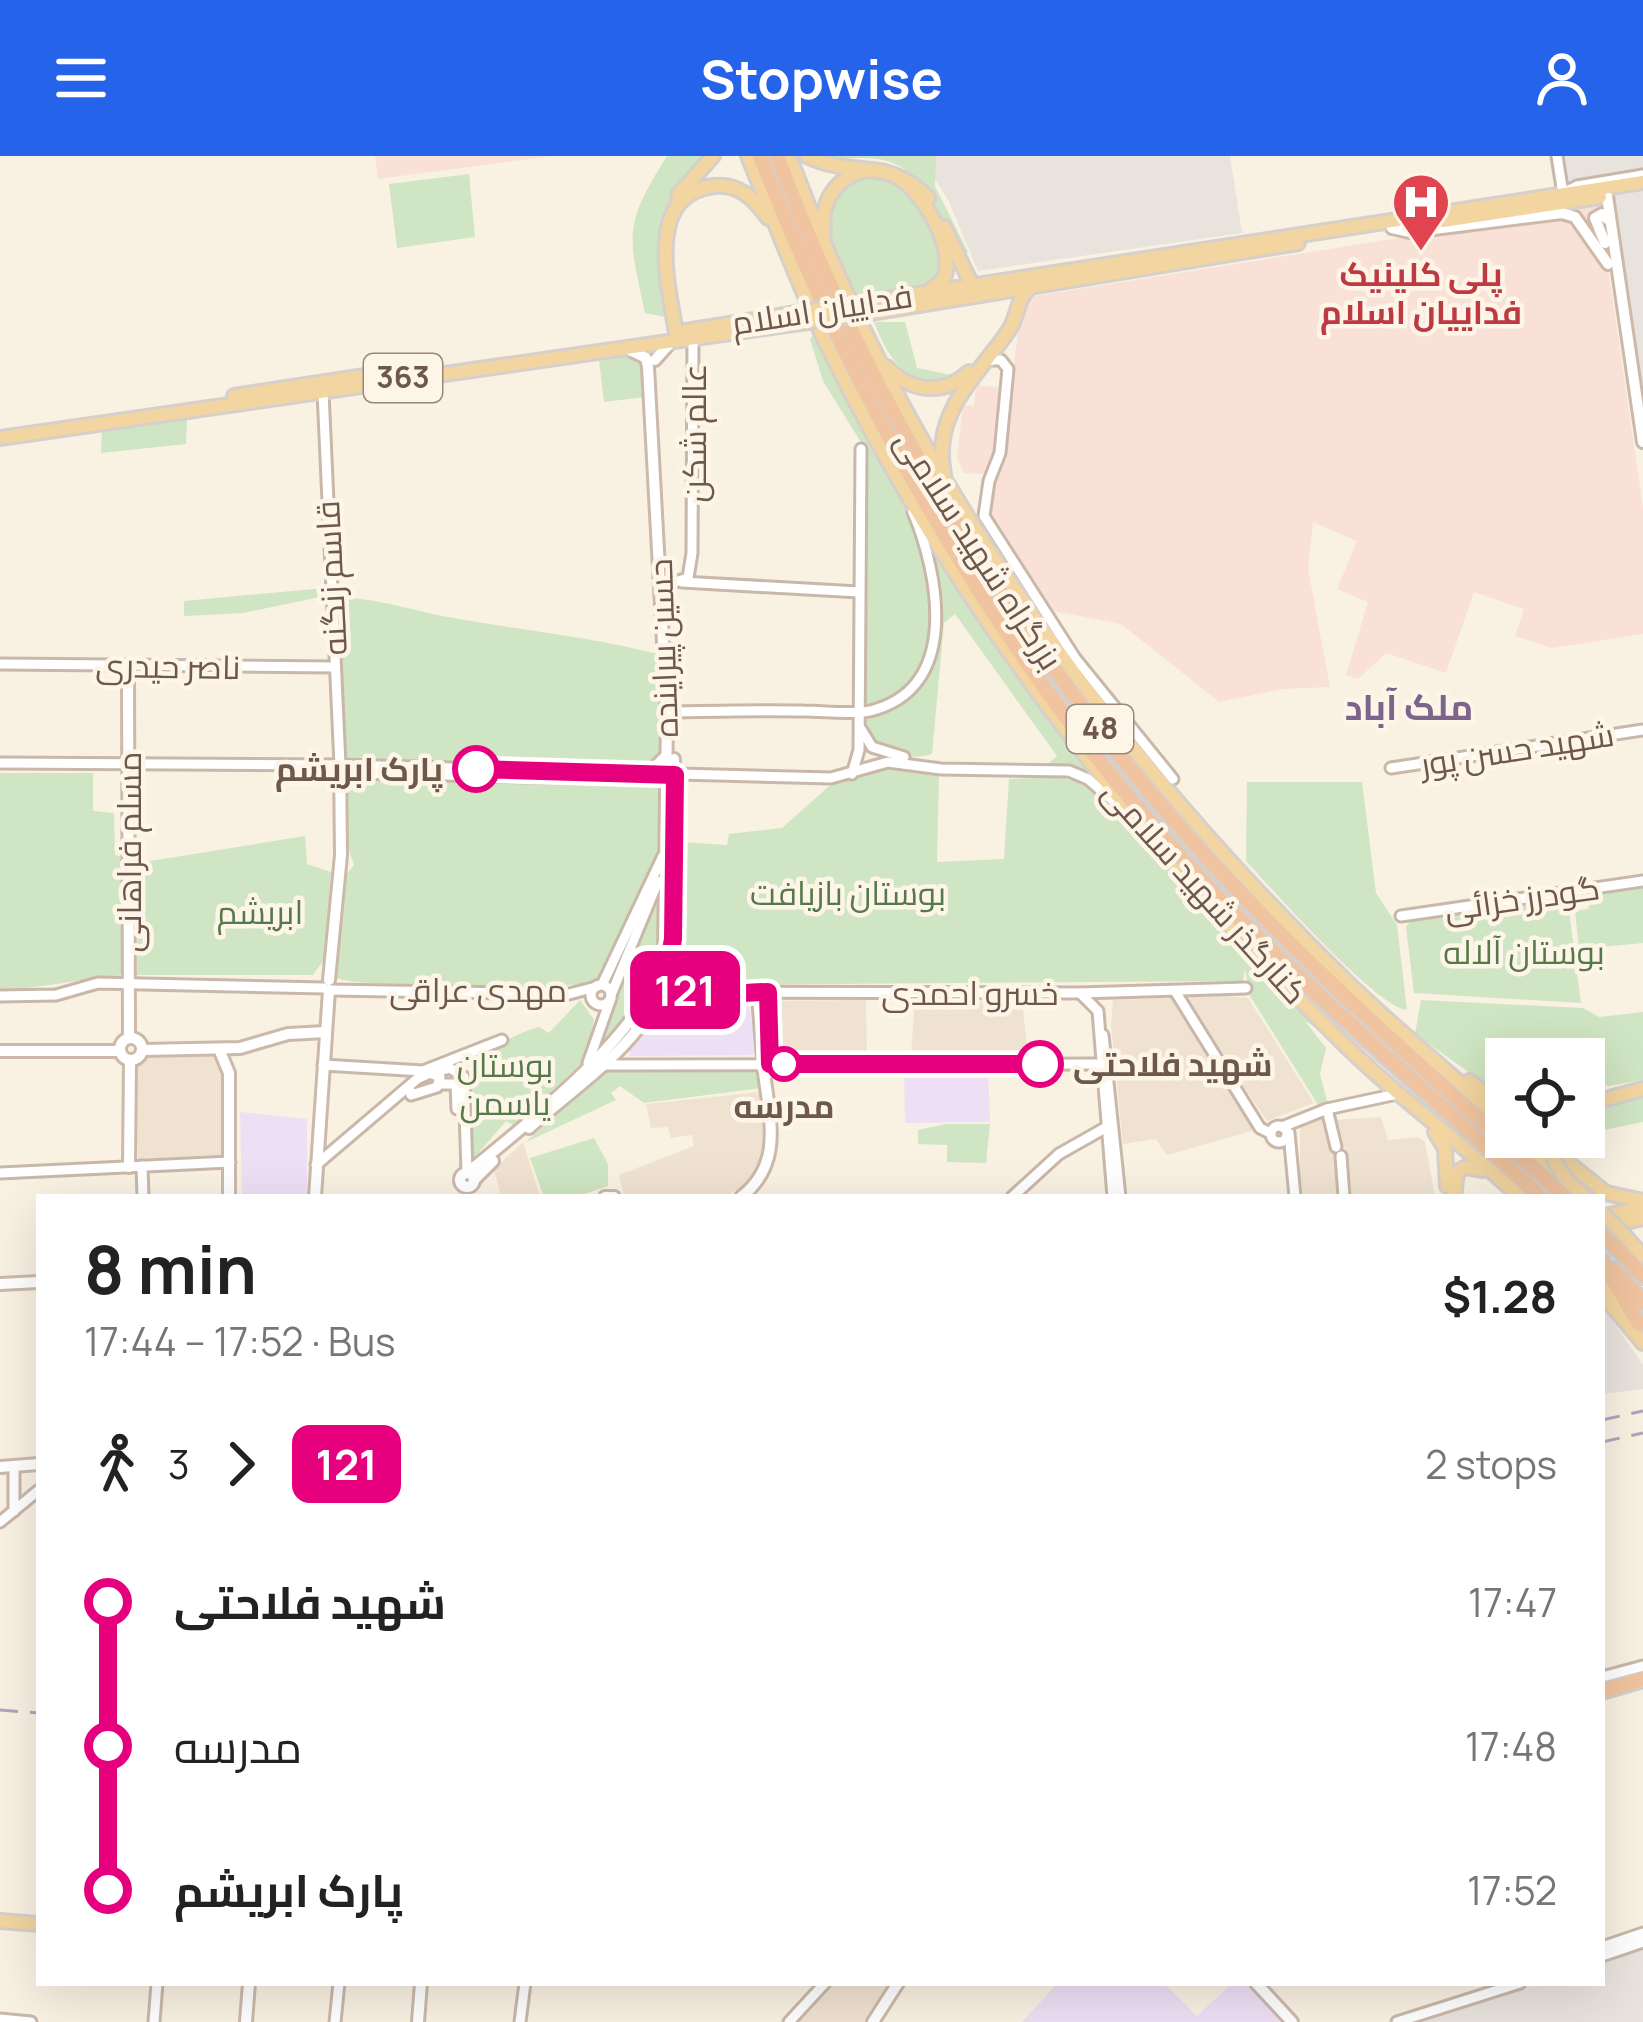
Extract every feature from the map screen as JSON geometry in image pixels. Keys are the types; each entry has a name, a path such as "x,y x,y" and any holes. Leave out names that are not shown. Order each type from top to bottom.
{"highway":[{"name":"بزرگراه شهید سلامی","path":"760,156 870,405 988,601 1149,820 1282,958 1537,1194"},
{"name":"بزرگراه شهید سلامی","path":"777,156 834,298 941,500 1047,662 1189,836 1284,937 1562,1194"},
{"path":"1284,937 1346,980"},
{"path":"1609,1233 1643,1276"},
{"path":"1605,1263 1643,1303"},
{"path":"1605,1265 1641,1327"},
{"path":"1605,1684 1643,1676"}],"main road":[{"path":"673,336 660,229 672,202 713,156"},
{"name":"کنارگذر شهید سلامی","path":"748,156 825,340 909,495 1002,645 1131,815 1240,938 1397,1094 1516,1193"},
{"name":"کنارگذر شهید سلامی","path":"789,156 866,334 953,497 1108,721 1346,980 1485,1106"},
{"path":"807,156 825,163 879,162 908,175 934,207 971,285"},
{"path":"840,279 824,229 825,203 846,177 884,172 914,192 948,256 940,284 919,294"},
{"name":"فداییان اسلام","path":"0,435 986,293 1564,199 1583,188 1643,182"},
{"name":"فداییان اسلام","path":"862,308 971,285 1607,196 1643,182"},
{"path":"620,348 651,359 673,336 664,247 672,216 685,199 707,187 734,188 755,201 780,236"},
{"path":"1607,196 1643,442"},
{"path":"1564,199 1593,232 1607,264"},
{"path":"1392,228 1409,232 1562,213 1575,217 1607,264"},
{"path":"1607,219 1602,214 1595,218 1631,366"},
{"path":"953,497 942,462 943,433 953,405 1012,326 1024,291 1039,284"},
{"path":"866,334 886,367 904,382 922,388 950,386 969,372 1008,321 1005,298 986,293"},
{"name":"فداییان اسلام","path":"0,435 323,392 673,336 693,338 805,317"},
{"name":"حسین پیراینده","path":"594,1064 623,1042 658,996 673,939 675,583 651,359"},
{"name":"حسین پیراینده","path":"466,1185 628,1028 656,985 665,947 667,799 674,778 668,748 651,359"},
{"name":"مسلم فراهانی","path":"128,665 129,1038"},
{"path":"1108,721 1189,836"},
{"path":"667,799 648,776 661,764 668,748"},
{"path":"315,1194 325,985 341,855 340,769"},
{"path":"1240,938 1282,958"},
{"path":"0,1052 125,1055 142,1050 240,1048 288,1034 326,1032"},
{"path":"136,1166 125,1055 129,1038 142,1050"},
{"path":"229,1073 240,1048"},
{"path":"219,1049 229,1073 229,1194"},
{"path":"1422,1050 1485,1094"},
{"path":"744,1194 760,1180 772,1147 767,1064"},
{"path":"1605,1100 1643,1090"},
{"path":"1422,1117 1445,1149 1450,1194"},
{"path":"1543,1158 1583,1194"},
{"path":"1554,1158 1567,1180"},
{"path":"1562,1158 1606,1193 1643,1204"},
{"path":"1451,1194 1454,1178 1466,1167 1483,1170 1516,1193"},
{"path":"1605,1214 1643,1204"},
{"path":"1609,1233 1643,1218"},
{"path":"1609,1233 1643,1256"},
{"path":"0,1284 36,1282"},
{"path":"1605,1285 1641,1327"},
{"path":"1605,1298 1643,1343"},
{"path":"0,1924 36,1927"},
{"path":"246,2022 249,1986"},
{"path":"418,2022 421,1986"},
{"path":"873,2022 896,1986"},
{"path":"1259,1986 1292,2022"}],"street":[{"path":"1556,156 1564,199"},
{"path":"1559,170 1583,188"},
{"name":"عالم شکن","path":"675,583 688,578 695,510 693,338"},
{"path":"985,360 1001,361 1008,370 1000,453 988,481 985,516 1076,658 1173,779"},
{"name":"قاسم زنگنه","path":"323,392 340,769"},
{"path":"852,774 860,750 860,449"},
{"path":"674,712 857,712 877,708 906,691 933,651 933,576 909,495"},
{"path":"675,583 859,592"},
{"name":"ناصر حیدری","path":"0,664 335,668"},
{"path":"857,712 872,747 933,762 941,770"},
{"name":"شهید حسن پور","path":"1391,768 1643,730"},
{"path":"0,766 674,778 852,774 888,762 941,770 1075,772 1131,815"},
{"path":"599,1029 595,1002 599,986 666,851"},
{"path":"666,884 661,880 656,886 611,997 599,1029 594,1064 1103,1064"},
{"name":"گودرز خزائی","path":"1401,916 1643,880"},
{"path":"666,977 675,987 694,992"},
{"path":"0,995 56,995 75,986 129,984 325,985"},
{"name":"مهدی عراقی","path":"325,985 360,991 569,994 599,986"},
{"path":"599,986 611,997"},
{"name":"خسرو احمدی","path":"658,996 694,992 1080,993 1102,1003 1175,991 1246,988"},
{"path":"1175,991 1263,1133 1287,1132 1327,1109 1397,1094"},
{"path":"763,992 767,1064"},
{"path":"1080,993 1102,1003 1105,1127 1116,1194"},
{"path":"569,994 595,1002 611,997"},
{"path":"323,1065 423,1072 502,1040"},
{"path":"623,1042 626,1055 644,1064"},
{"path":"1103,1064 1116,1194"},
{"path":"316,1165 409,1087 430,1073 450,1068 464,1078 466,1185"},
{"path":"430,1073 439,1075 439,1084"},
{"path":"409,1087 411,1095 422,1096 439,1084 456,1084 466,1185"},
{"path":"1327,1109 1344,1194"},
{"path":"1015,1194 1059,1154 1105,1127"},
{"path":"1287,1132 1295,1194"},
{"path":"0,1173 230,1162"},
{"path":"136,1166 142,1194"},
{"path":"7,1466 14,1511"},
{"path":"0,1522 36,1493"},
{"path":"1605,1946 1643,1933"},
{"path":"1605,1956 1643,1942"},
{"path":"154,2022 157,1986"},
{"path":"335,2022 339,1986"},
{"path":"513,1986 522,2004"},
{"path":"520,2022 527,1986"},
{"path":"794,2020 822,1986"},
{"path":"1397,2022 1500,1987"},
{"path":"0,2019 31,2022"}],"shaded area":[{"path":"375,156 551,156 378,179"},
{"path":"912,156 1230,156 1242,233 978,271 949,202 931,172"},
{"path":"1560,156 1643,156 1643,404 1608,177 1566,182"},
{"path":"1599,206 1643,507 1643,634 1552,648 1515,636 1524,609 1474,592 1446,673 1386,653 1358,679 1346,675 1368,602 1337,589 1357,541 1313,522 1308,569 1330,687 1283,689 1219,702 1121,624 1049,610 992,515 994,475 964,473 957,458 963,405 974,406 976,385 1011,389 1022,298"},
{"path":"1192,993 1248,998 1314,1103 1267,1121 1187,1002"},
{"path":"748,998 756,1051 752,1055 630,1056 630,1045 669,1000"},
{"path":"1171,998 1255,1130 1167,1155 1156,1139 1123,1144 1111,1026 1113,1000"},
{"path":"915,999 1022,1002 1028,1055 911,1053"},
{"path":"866,1000 867,1058 775,1058 775,1001"},
{"path":"146,1055 218,1056 224,1079 223,1156 138,1159 136,1067"},
{"path":"988,1068 990,1122 905,1123 904,1070"},
{"path":"760,1092 767,1149 752,1182 729,1194 623,1194 619,1175 694,1146 692,1135 671,1138 668,1127 651,1128 646,1104"},
{"path":"240,1112 307,1119 307,1194 242,1194"},
{"path":"1325,1116 1337,1149 1340,1194 1300,1194 1300,1125"},
{"path":"1381,1117 1388,1140 1418,1137 1425,1142 1434,1194 1349,1194 1346,1148 1339,1146 1335,1120"},
{"path":"523,1142 539,1194 500,1194 494,1169"},
{"path":"1605,1309 1643,1365 1643,1389 1605,1394"},
{"path":"1643,1948 1643,2022 1421,2022 1530,1986 1605,1986 1605,1961"},
{"path":"825,1986 893,1986 866,2022 795,2022"},
{"path":"1055,1986 1167,1986 1197,2016 1229,1986 1251,1986 1284,2022 1022,2022"}],"green space":[{"path":"667,156 709,156 675,196 660,229 658,265 665,317 645,313 633,231 643,199"},
{"path":"811,156 936,156 935,186 968,252 961,258 931,197 908,172 878,159"},
{"path":"863,173 896,179 926,214 946,262 935,286 855,301 826,225 832,195"},
{"path":"469,174 475,237 397,248 389,184"},
{"path":"874,322 905,322 917,368 957,376 927,381 914,377 895,361"},
{"path":"815,333 912,518 932,603 924,658 911,681 890,698 861,709 862,444 823,381 810,339"},
{"path":"625,354 641,361 645,397 604,402 599,360"},
{"path":"187,419 186,444 101,453 102,432"},
{"path":"916,516 1122,808 1083,772 978,767 1049,763 1057,756 955,614 944,623 932,754 899,754 871,736 861,716 892,702 914,683 936,633 935,574"},
{"path":"325,588 325,596 243,613 184,616 184,601"},
{"path":"339,597 661,655 663,842 601,982 464,987 335,977 342,879 354,865 347,845"},
{"name":"بوستان بازیافت","path":"885,768 939,775 937,862 1004,859 1009,779 1060,777 1083,784 1127,822 1324,1032 1305,1021 1326,1048 1320,1074 1327,1101 1318,1105 1250,996 1245,969 1243,981 681,985 673,976 680,953 681,842 727,845 729,834 782,828 828,787"},
{"path":"0,773 93,773 93,811 114,813 115,855 125,858 123,972 116,979 0,989"},
{"path":"1247,782 1362,782 1376,893 1397,925 1407,1010 1392,1004 1349,969 1246,861"},
{"name":"ابریشم","path":"305,836 307,864 331,872 325,958 313,975 137,975 138,863"},
{"path":"1643,885 1643,943 1579,949 1575,911 1589,909 1587,894"},
{"path":"659,889 659,935 651,977 631,1015 598,1047"},
{"name":"بوستان آلاله","path":"1567,896 1581,1003 1414,993 1406,927 1414,917"},
{"name":"بوستان یاسمن","path":"580,1000 594,1020 586,1059 515,1126 506,1121 468,1165 470,1056 539,1027 549,1033"},
{"path":"1421,1000 1583,1008 1599,1017 1643,1012 1643,1080 1605,1085 1605,1038 1485,1038 1485,1084 1415,1034"},
{"path":"758,1070 762,1088 644,1103 620,1086 611,1093 616,1100 526,1142 602,1072"},
{"path":"1643,1094 1643,1122 1605,1130 1605,1104"},
{"path":"946,1124 990,1124 986,1163 947,1162 947,1145 918,1144 918,1130"},
{"path":"594,1138 608,1164 608,1186 585,1194 543,1194 530,1158"}],"railway":[{"path":"1605,1419 1643,1411"},
{"path":"1605,1441 1643,1433"},
{"path":"0,1710 36,1713"}],"bus line":[{"name":"121","path":"476,769 675,775 673,939 666,977 675,987 694,992 768,992 770,1064 1040,1064"}],"place":[{"name":"پلی کلینیک فداییان اسلام","path":"1421,253"},
{"name":"پارک ابریشم","path":"476,769"},
{"name":"مدرسه","path":"784,1064"},
{"name":"شهید فلاحتی","path":"1040,1064"}],"district":[{"name":"ملک آباد","path":"1409,707"}]}
